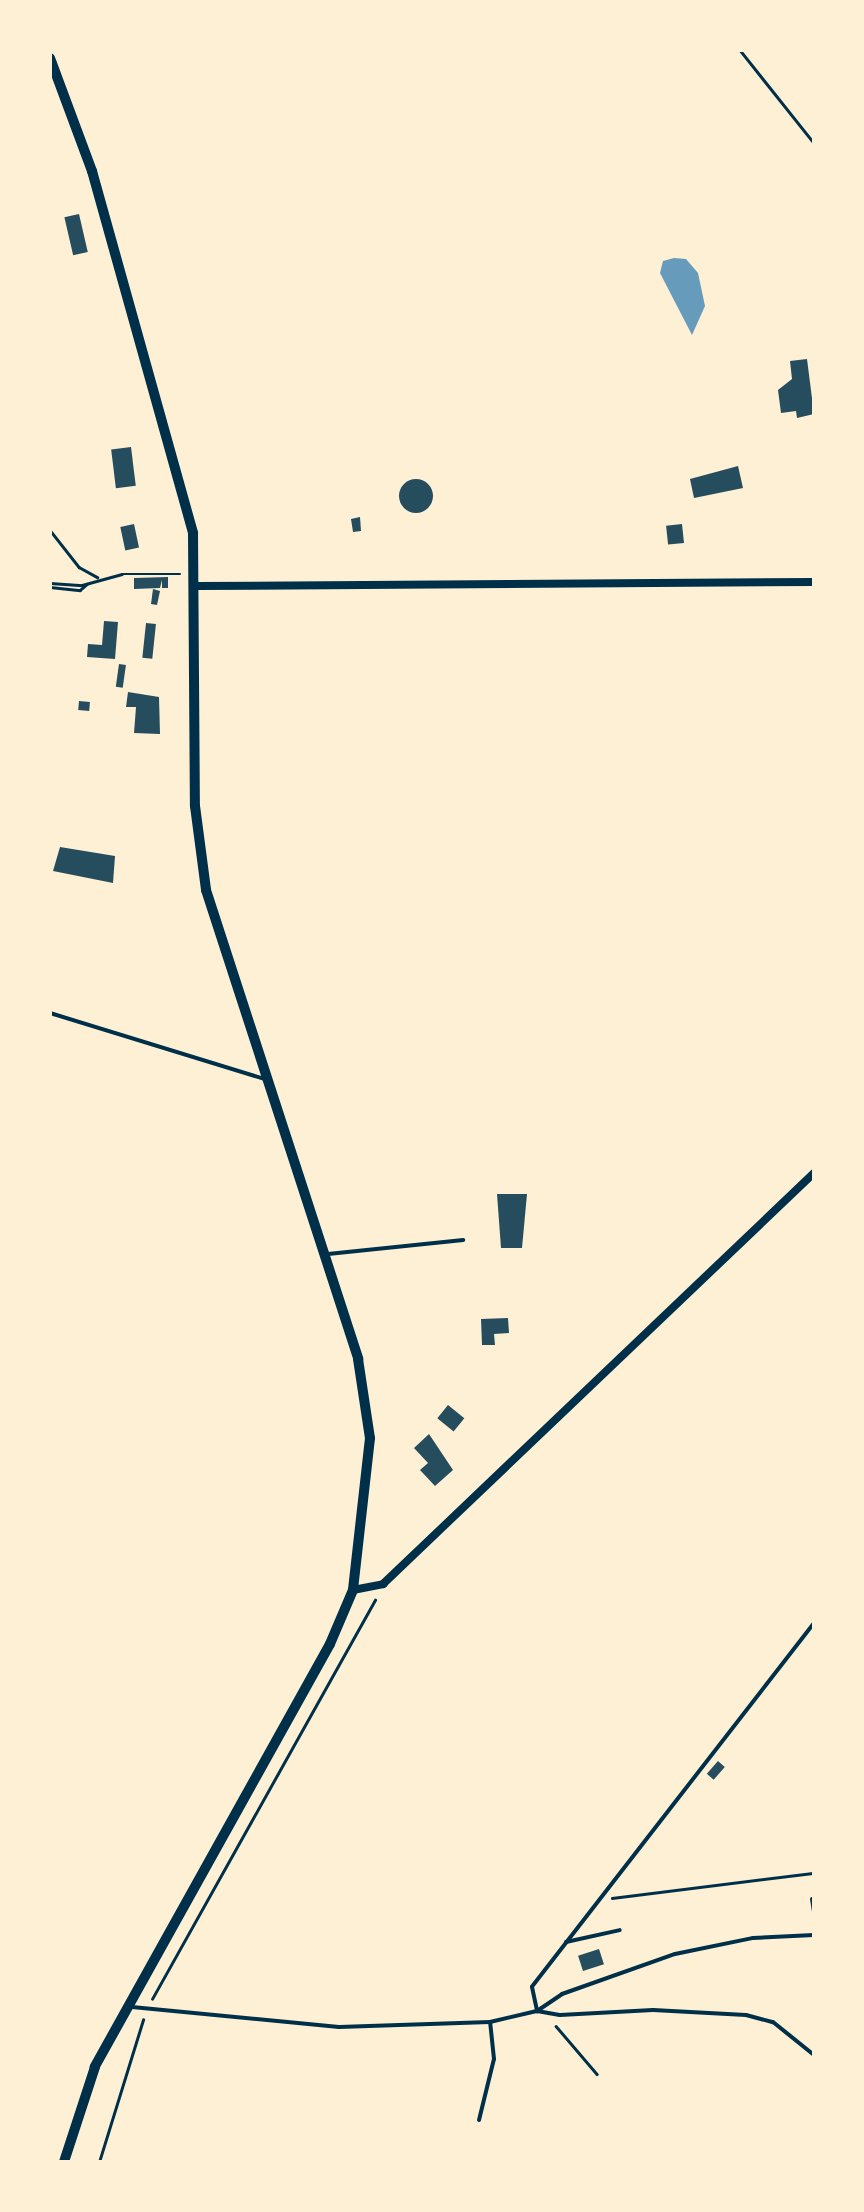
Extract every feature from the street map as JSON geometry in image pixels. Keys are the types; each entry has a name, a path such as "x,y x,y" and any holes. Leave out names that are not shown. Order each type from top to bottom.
{"main road":[{"path":"50,58 124,280 180,482 197,580 195,806 206,890 358,1360 370,1438 353,1590 330,1644 95,2068 64,2162"}],"street":[{"path":"197,580 814,582"},
{"path":"353,1590 383,1584 814,1173"}],"lane":[{"path":"50,1013 267,1080"},
{"path":"324,1254 463,1240"},
{"path":"536,2011 532,1987 814,1623"},
{"path":"812,1899 814,1911"},
{"path":"566,1942 620,1930"},
{"path":"536,2011 562,1994 676,1954 753,1938 814,1935"},
{"path":"127,2007 339,2027 490,2022 536,2011 746,2015 773,2022 814,2055"},
{"path":"479,2120 494,2059 490,2022"}],"path":[{"path":"740,50 814,143"},
{"path":"50,530 78,567 97,577 197,580"},
{"path":"50,585 80,590 97,577"},
{"path":"99,2162 147,2009 383,1584"},
{"path":"601,1894 616,1899 814,1873"},
{"path":"546,2012 596,2074"}],"water":[{"path":"686,259 698,273 705,306 692,335 660,273 663,261"}],"building":[{"path":"79,214 88,252 73,255 64,217"},
{"path":"807,359 814,414 797,418 796,411 781,413 778,390 792,379 790,361"},
{"path":"131,447 136,486 116,488 111,449"},
{"path":"738,466 743,488 694,498 690,479"},
{"path":"416,479 428,484 433,496 428,508 416,513 404,508 399,496 404,484"},
{"path":"360,517 361,531 353,532 351,519"},
{"path":"134,524 139,547 125,550 120,527"},
{"path":"682,524 684,543 668,545 666,526"},
{"path":"168,577 168,588 162,588 162,580 160,588 134,589 134,578"},
{"path":"153,589 160,591 157,605 151,604"},
{"path":"104,621 118,622 115,659 87,657 88,644 102,645"},
{"path":"146,623 156,624 152,659 142,658"},
{"path":"119,664 126,665 123,688 116,687"},
{"path":"128,692 159,697 160,734 134,733 136,707 126,707"},
{"path":"79,701 90,702 89,711 78,710"},
{"path":"60,847 115,856 113,883 53,871"},
{"path":"497,1194 527,1194 522,1248 501,1248"},
{"path":"508,1318 509,1333 494,1334 495,1345 482,1345 481,1319"},
{"path":"448,1405 464,1418 454,1431 437,1418"},
{"path":"429,1434 453,1470 435,1486 420,1470 428,1463 414,1448"},
{"path":"718,1761 725,1767 714,1780 707,1774"},
{"path":"599,1949 604,1964 583,1971 578,1956"}]}
